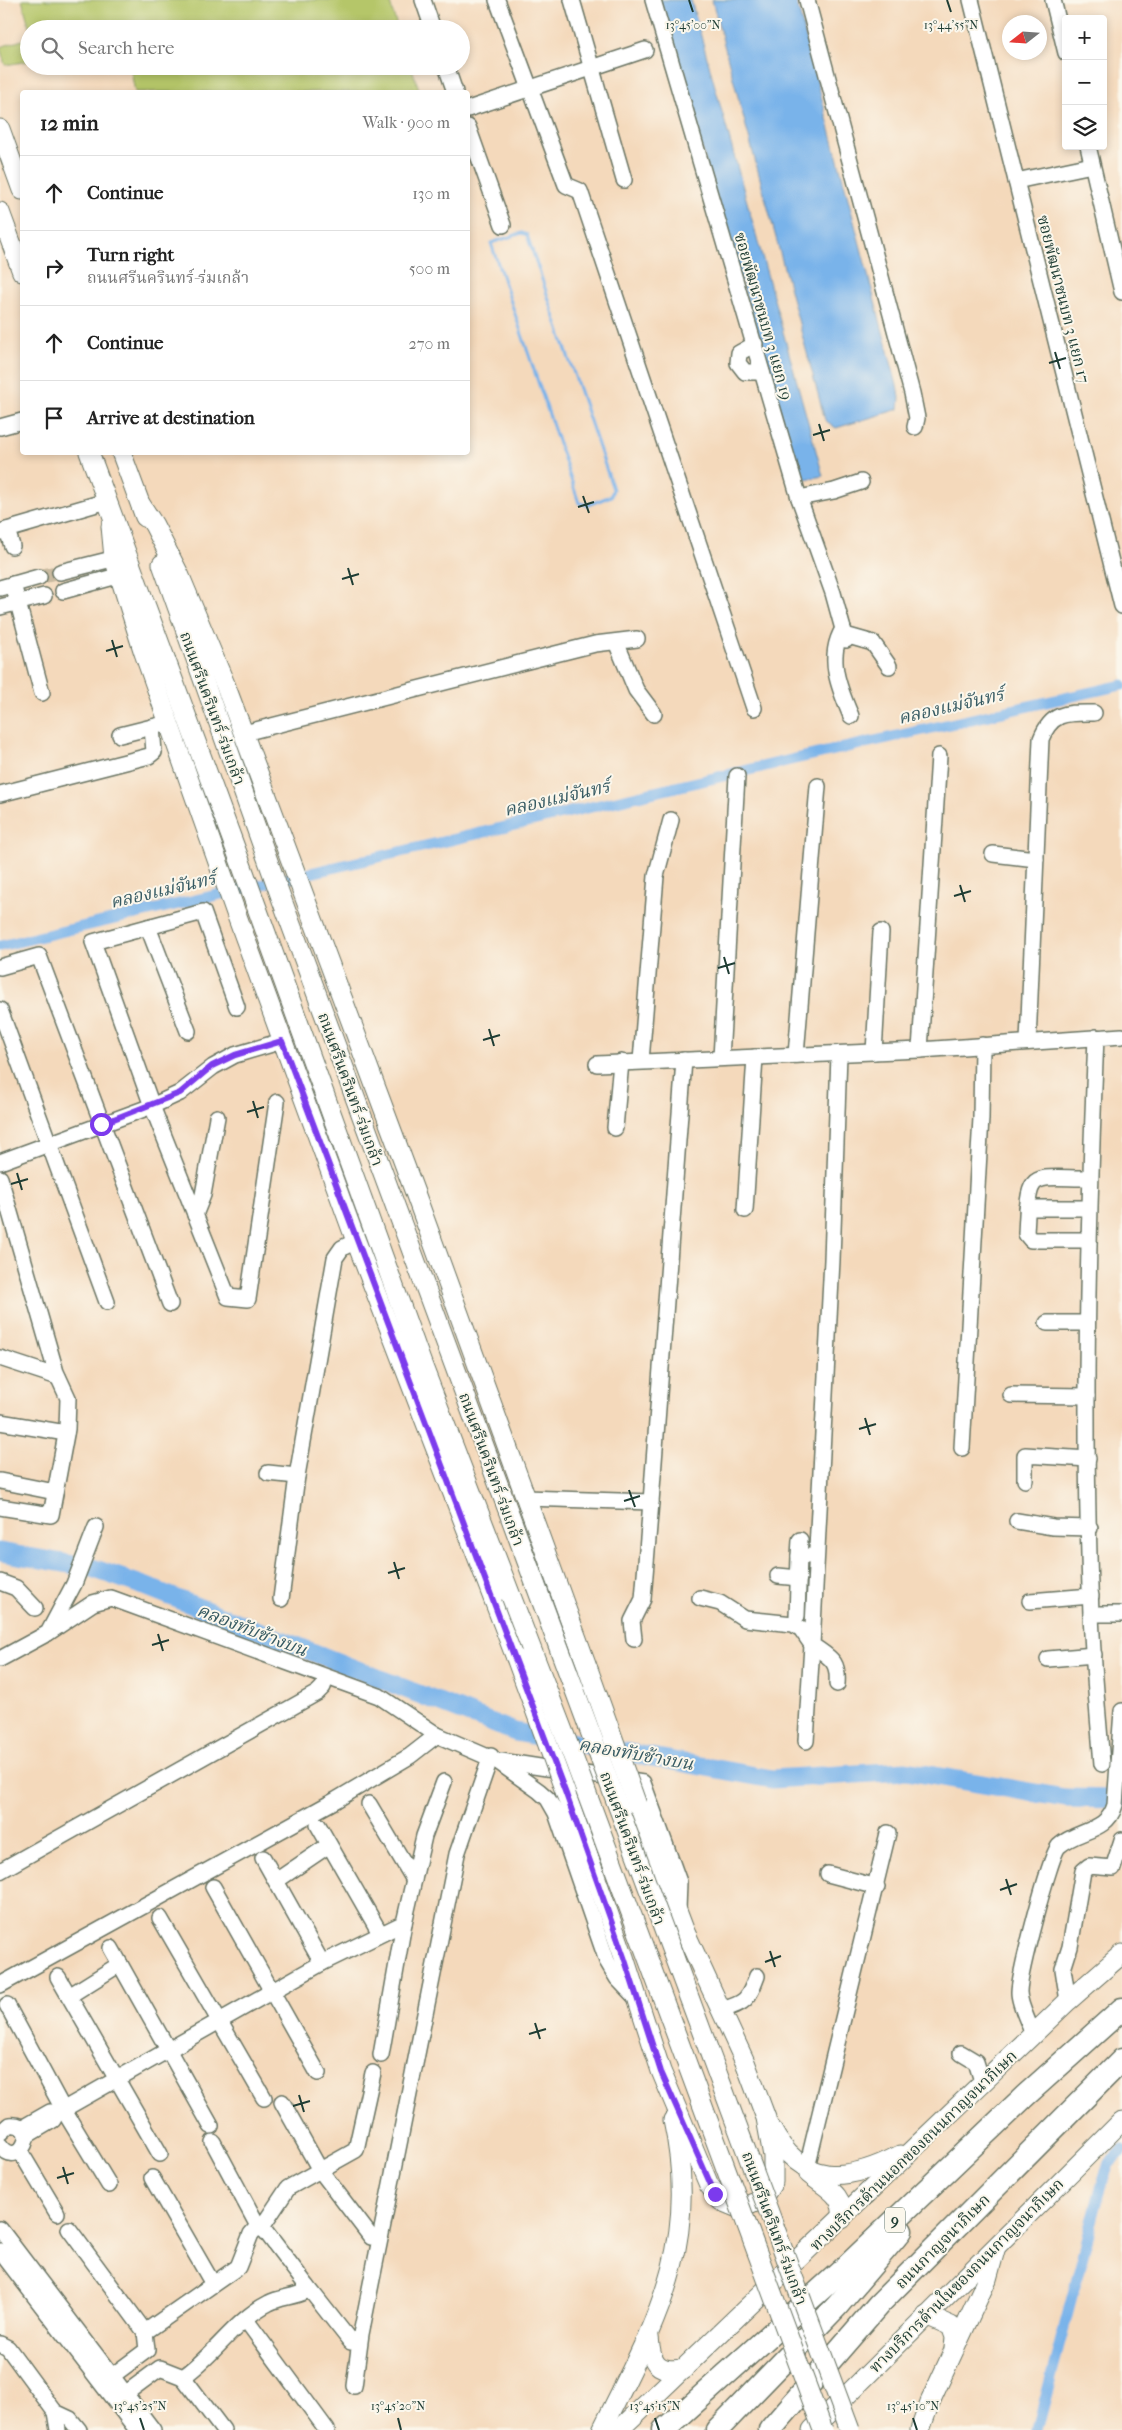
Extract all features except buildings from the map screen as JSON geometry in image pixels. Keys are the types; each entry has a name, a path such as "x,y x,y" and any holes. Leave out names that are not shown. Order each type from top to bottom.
{"highway":[{"name":"ถนนกาญจนาภิเษก","path":"665,2429 848,2265 1025,2096 1122,2009"},
{"name":"ถนนกาญจนาภิเษก","path":"770,2430 879,2304 1122,2060"},
{"name":"ถนนกาญจนาภิเษก","path":"717,2430 837,2306 968,2151"}],"main road":[{"path":"0,129 20,184"},
{"path":"0,212 20,267"},
{"name":"ถนนศรีนครินทร์-ร่มเกล้า","path":"90,455 110,507 111,539 124,565 240,861 422,1364 579,1771 822,2430"},
{"name":"ถนนศรีนครินทร์-ร่มเกล้า","path":"122,455 265,854 456,1373 850,2430"},
{"name":"ถนนศรีนครินทร์-ร่มเกล้า","path":"141,505 154,525 179,574 244,733 414,1190 678,1914 751,2075 766,2118"},
{"name":"ถนนศรีนครินทร์-ร่มเกล้า","path":"124,565 160,725 219,866 356,1242 516,1658 566,1794 616,1959 640,2002 661,2072"},
{"path":"414,1190 456,1373"},
{"path":"347,1216 422,1364"},
{"name":"ทางบริการด้านนอกของถนนกาญจนาภิเษก","path":"619,2430 1068,2001 1122,1954"},
{"path":"661,2072 709,2185 721,2201 729,2205 738,2208 755,2204 770,2190 774,2170 766,2118"},
{"path":"602,2430 648,2337 668,2286 680,2231 682,2209 681,2163 661,2072"},
{"path":"766,2118 776,2138 791,2155 809,2174 838,2196 843,2206 842,2219"},
{"name":"ทางบริการด้านในของถนนกาญจนาภิเษก","path":"812,2430 1122,2121"},
{"path":"791,2155 807,2167 824,2175 849,2175 870,2169 919,2145"},
{"path":"920,2430 930,2402 987,2279 995,2249"},
{"path":"926,2315 942,2320 951,2326 955,2337 954,2348"},
{"path":"648,2337 651,2354 658,2366 668,2370 684,2369"}],"street":[{"path":"423,0 430,20"},
{"path":"497,0 566,185 580,191 754,708"},
{"path":"572,0 624,180"},
{"name":"ซอยพัฒนาชนบท 3 แยก 19","path":"653,0 799,498 844,635"},
{"path":"807,0 912,394 917,418 915,427"},
{"name":"ซอยพัฒนาชนบท 3 แยก 17","path":"972,0 1122,606"},
{"path":"1053,0 1062,37"},
{"path":"470,108 645,50"},
{"path":"449,75 454,90"},
{"path":"470,133 503,225"},
{"path":"1089,150 1122,292"},
{"path":"1016,181 1092,165"},
{"path":"755,344 739,353 738,362 745,372 762,372"},
{"path":"0,426 20,421"},
{"path":"799,498 834,491 861,482"},
{"path":"12,546 3,531 110,507"},
{"path":"60,572 124,565"},
{"path":"63,591 124,565"},
{"path":"39,577 6,586 18,603 42,693"},
{"path":"0,607 44,596"},
{"path":"851,716 836,674 836,640 844,635 873,643 889,666"},
{"path":"244,733 595,644 637,639"},
{"path":"616,642 636,690 654,714"},
{"path":"1028,1042 1041,739 1046,727 1056,717 1073,713 1094,712"},
{"path":"0,794 149,756 154,752 160,725 120,735"},
{"path":"920,1050 939,756"},
{"path":"721,1058 737,776"},
{"path":"796,1055 818,786"},
{"path":"638,990 644,975 656,876 671,820"},
{"path":"994,854 1036,858"},
{"path":"641,1061 647,887"},
{"path":"237,1008 203,912 93,942 152,1106 228,1297 248,1299 277,1102"},
{"path":"148,927 188,1031"},
{"path":"874,1052 881,932"},
{"path":"0,967 39,956 170,1304"},
{"path":"0,1010 107,1302"},
{"path":"597,1064 920,1050 1122,1036"},
{"path":"1096,1037 1088,1240 1087,1396 1091,1614 1102,1764"},
{"path":"0,1162 152,1106 180,1093 212,1066 235,1055 282,1041"},
{"path":"962,1448 981,1118 982,1045"},
{"path":"806,1741 832,1260 839,1054"},
{"path":"745,1210 755,1057"},
{"path":"634,1639 632,1622 642,1599 651,1502 684,1060"},
{"path":"615,1128 621,1062"},
{"path":"195,1215 203,1195 217,1117"},
{"path":"0,1178 58,1377 68,1398 66,1433 51,1515 0,1507"},
{"path":"1088,1240 1031,1240 1026,1234 1029,1188 1039,1178 1090,1178"},
{"path":"1027,1208 1089,1208"},
{"path":"281,1598 297,1476 335,1258 342,1248 356,1242"},
{"path":"1047,1323 1087,1323"},
{"path":"0,1358 58,1377"},
{"path":"1011,1395 1087,1396"},
{"path":"0,1422 66,1433"},
{"path":"1025,1480 1025,1455 1088,1459"},
{"path":"268,1473 297,1476"},
{"path":"0,1481 55,1492"},
{"path":"525,1498 651,1502"},
{"path":"1017,1521 1053,1527 1090,1528"},
{"path":"48,1633 74,1584 96,1527"},
{"path":"797,1616 800,1540"},
{"path":"800,1556 817,1556"},
{"path":"778,1576 799,1578"},
{"path":"0,1582 16,1588 35,1608"},
{"path":"1030,1600 1091,1596"},
{"path":"0,1660 48,1633 93,1603 110,1598 246,1649 291,1662 326,1678 379,1696 437,1735 494,1759 548,1799 556,1813 616,1959"},
{"path":"700,1598 720,1603 745,1619 792,1624 801,1629 812,1645 835,1662 838,1668 837,1684"},
{"path":"1091,1614 1122,1614"},
{"path":"1048,1659 1094,1655"},
{"path":"0,1871 316,1693 323,1687 326,1678"},
{"path":"1033,2035 1019,1991 1048,1868 1058,1847 1112,1817 1115,1805 1122,1711"},
{"path":"0,1986 336,1800 410,1756 437,1735"},
{"path":"494,1759 643,1783 679,1882 678,1914"},
{"path":"354,2386 361,2334 457,1854 494,1759"},
{"path":"381,2055 404,1923 424,1836 444,1782"},
{"path":"369,1804 414,1880"},
{"path":"318,1825 380,1933"},
{"path":"807,2167 877,1887 888,1833"},
{"path":"1068,2001 1063,1969 1070,1947 1083,1871 1089,1866 1113,1868 1122,1840"},
{"path":"276,1881 329,1845"},
{"path":"263,1858 322,1963"},
{"path":"828,1874 877,1887"},
{"path":"213,1886 318,2073"},
{"path":"160,1918 264,2098"},
{"path":"24,2132 50,2112 60,2111 322,1963 380,1933 404,1923"},
{"path":"111,1948 211,2126"},
{"path":"69,1996 120,1964"},
{"path":"721,2010 743,2004 750,1995 757,1976"},
{"path":"58,1977 160,2154"},
{"path":"7,2005 60,2111 108,2185"},
{"path":"961,2053 976,2062 983,2084"},
{"path":"145,2332 238,2266 251,2234 260,2226 288,2188 356,2150 373,2073"},
{"path":"282,2102 320,2170 371,2236"},
{"path":"2,2125 13,2125 24,2132"},
{"path":"24,2132 25,2144 6,2150 57,2213"},
{"path":"213,2142 260,2226 351,2342"},
{"path":"152,2178 213,2284"},
{"path":"0,2229 115,2385 137,2430"},
{"path":"69,2229 145,2332 147,2350 160,2368 183,2377 223,2430"},
{"path":"0,2251 153,2430"},
{"path":"183,2377 200,2366 246,2320 269,2302 304,2292 307,2286"},
{"path":"246,2320 327,2430"},
{"path":"0,2344 8,2348 54,2412 58,2430"},
{"path":"115,2385 147,2350"},
{"path":"115,2385 160,2368"},
{"path":"54,2412 70,2419 79,2430"}],"green space":[{"path":"22,0 389,0 395,20 28,20"},
{"path":"20,41 20,62 5,65 0,47"},
{"path":"132,75 414,75 419,90 135,90"}],"water":[{"path":"658,0 691,0 823,476 800,480"},
{"path":"712,0 796,0 900,397 899,409 836,428 825,420"}],"waterway":[{"path":"522,233 527,235 613,489 611,496 588,505 579,503 491,243 522,233"},
{"name":"คลองแม่จันทร์","path":"0,946 795,759 1122,685"},
{"name":"คลองทับช้างบน","path":"0,1552 92,1568 147,1587 515,1732 772,1779 906,1771 1065,1798 1122,1799"},
{"path":"1037,2430 1100,2191 1109,2163 1122,2150"}],"tunnel":[{"path":"39,577 60,572"}],"route":[{"path":"101,1124 152,1106 180,1093 212,1066 235,1055 282,1041 356,1242 516,1658 566,1794 624,1957 661,2072 709,2185 715,2194"}]}
